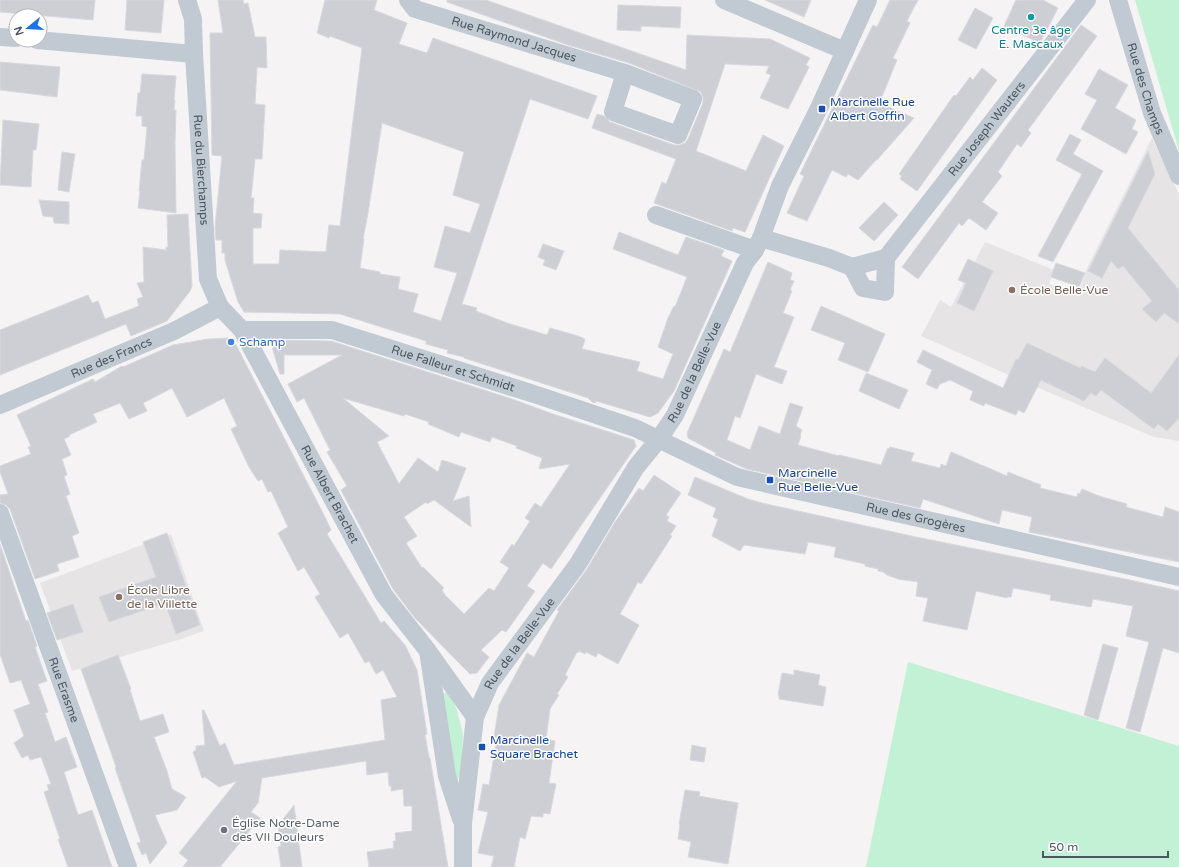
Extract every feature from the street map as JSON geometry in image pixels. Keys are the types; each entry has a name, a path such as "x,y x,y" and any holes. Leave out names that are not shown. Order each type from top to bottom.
{"street":[{"name":"Rue du Bierchamps","path":"187,0 193,19 208,278 220,307 242,330"},
{"name":"Rue Raymond Jacques","path":"408,0 415,9 625,73"},
{"path":"724,0 845,51"},
{"name":"Rue de la Belle-Vue","path":"475,717 490,683 578,564 636,468 659,439 675,415 745,263 758,244 780,186 868,0"},
{"name":"Rue Joseph Wauters","path":"886,258 1087,0"},
{"name":"Rue des Champs","path":"1118,0 1152,113 1179,176"},
{"path":"48,41 194,54"},
{"path":"656,215 758,244 829,258 852,267 886,258 886,292 863,288 852,267"},
{"name":"Rue des Francs","path":"0,405 174,331 220,307"},
{"name":"Rue Falleur et Schmidt","path":"242,330 332,330 537,395 635,428 659,439"},
{"name":"Rue Albert Brachet","path":"242,330 384,594 428,651 475,717 463,824 463,867"},
{"name":"Rue des Grogères","path":"659,439 738,477 1179,577"},
{"name":"Rue Erasme","path":"0,513 128,867"},
{"name":"Rue Albert Brachet","path":"428,651 447,776 463,824"}],"shaded area":[{"name":"École Belle-Vue","path":"1152,138 1179,194 1179,441 1154,437 921,336 940,300 951,307 985,242 1054,270 1049,284 1078,295 1087,268"},
{"name":"École Libre de la Villette","path":"171,534 204,631 72,671 40,583"}],"green space":[{"path":"1135,0 1179,0 1179,151"},
{"path":"908,662 1179,746 1179,867 866,867"},
{"path":"449,691 457,710 463,734 462,752 464,751 459,778 455,779 440,695"}],"building":[{"path":"0,0 95,0 93,20 48,16 48,8 8,8 8,13 0,12"},
{"path":"127,0 164,0 161,33 125,30"},
{"path":"218,0 243,0 244,4 248,3 255,37 266,37 267,68 257,67 255,104 265,105 262,159 255,159 251,198 254,198 253,213 262,214 261,228 253,228 253,264 279,264 280,250 326,252 329,225 340,226 362,48 330,36 329,38 317,33 325,0 377,0 374,10 407,23 399,44 427,53 433,38 597,96 588,119 530,99 462,304 477,308 476,311 507,323 547,335 550,328 578,336 585,339 582,349 640,362 637,371 663,379 673,354 658,347 668,318 674,306 675,307 687,277 613,249 619,232 678,255 686,237 724,250 721,256 732,261 674,391 658,413 650,417 596,401 595,403 588,398 464,357 447,353 448,350 426,344 426,341 340,314 244,312 238,302 225,260 225,253 222,253 222,240 216,240 215,227 222,156 212,155 210,33 223,33","holes":["382,123 464,152 453,195 480,204 470,233 445,226 434,267 457,273 441,321 413,312 418,294 398,289 400,277 380,274 380,272 360,268 363,239"]},
{"path":"447,0 486,0 686,70 687,35 770,39 810,58 806,65 809,67 788,109 760,98 771,75 766,73 769,66 725,64 696,151 746,171 763,135 784,146 745,232 733,228 732,231 654,203 662,182 666,184 676,159 592,128 597,114 604,116 610,122 674,145 680,145 685,143 688,139 703,103 701,92 629,63 568,45 447,2"},
{"path":"765,0 811,0 804,17"},
{"path":"890,0 918,0 907,21 910,23 893,58 897,60 881,99 883,100 881,104 914,118 858,180 848,174 846,177 832,170 807,221 787,213 804,176 800,174 873,25 877,27"},
{"name":"Centre 3e âge E. Mascaux","path":"1016,0 1043,0 1058,8 1040,43 1004,26"},
{"path":"618,5 681,7 680,28 641,26 641,31 617,30"},
{"path":"975,8 993,18 976,49 958,40"},
{"path":"1081,25 1097,36 1028,130 1031,133 1021,147 1017,144 998,172 1002,176 982,202 998,213 986,230 969,218 962,226 959,223 918,279 902,267"},
{"path":"0,62 60,67 57,97 0,90"},
{"path":"982,68 997,80 917,191 900,179 902,176 899,174 954,95 956,96 970,77 973,80"},
{"path":"1099,69 1128,85 1115,108 1136,120 1132,129 1138,132 1126,154 1081,129 1097,100 1085,94"},
{"path":"142,74 176,76 174,110 176,110 176,213 138,208 142,160 144,160 147,127 142,126 142,116 136,116 138,93 140,93"},
{"path":"3,120 39,124 36,150 33,150 31,187 0,185"},
{"path":"1070,134 1081,140 1073,154 1103,171 1053,262 1038,256 1082,174 1056,160"},
{"path":"1148,151 1155,174 1128,228 1179,290 1179,324 1164,313 1156,322 1142,309 1152,301 1123,266 1118,269 1111,261 1102,278 1088,271"},
{"path":"62,152 75,154 69,192 58,190"},
{"path":"39,200 69,202 69,224 54,223 53,217 43,216"},
{"path":"884,202 898,215 874,241 859,228"},
{"path":"188,214 192,286 190,291 167,321 131,336 126,324 0,375 0,330 88,295 92,303 98,301 105,319 139,306 137,299 143,297 137,283 144,282 143,247 166,250 166,247 168,247 167,215"},
{"path":"543,244 564,251 556,270 543,265 545,260 538,257"},
{"path":"968,259 993,271 974,311 957,303 966,283 958,280"},
{"path":"768,262 792,273 790,280 794,281 790,290 792,291 783,313 794,317 774,367 787,371 782,384 756,374 740,418 735,416 727,440 750,450 759,426 780,434 790,403 803,407 796,426 802,430 798,445 881,465 888,448 889,449 890,447 914,453 911,461 940,468 941,464 946,466 951,452 1007,476 1008,472 1041,485 1040,488 1077,497 1078,493 1080,494 1082,489 1099,496 1127,504 1126,507 1163,517 1165,507 1179,512 1179,562 1029,532 1032,517 1002,510 999,524 923,499 920,508 747,469 715,455 716,453 688,438 687,433 724,349 730,352"},
{"path":"1056,263 1085,273 1079,287 1051,277"},
{"path":"821,306 885,334 868,372 838,360 845,343 811,330"},
{"path":"208,339 233,339 324,515 331,530 327,534 381,623 384,621 405,645 417,670 427,734 425,735 448,867 369,867 367,852 394,848 393,841 396,841 395,833 412,831 412,806 404,806 403,789 391,791 388,772 367,775 366,761 262,778 258,803 251,812 260,818 220,867 183,867 188,860 179,853 237,781 219,787 205,777 202,778 193,752 196,750 196,746 205,745 202,710 204,710 220,746 225,743 234,765 385,740 381,700 397,697 383,670 376,674 369,661 365,663 348,633 340,638 315,597 320,594 304,567 298,571 278,533 288,527 271,491 268,492 262,479 258,481 249,467 231,429 237,426 224,398 187,417 172,388 143,403 147,411 129,419 120,403 93,414 97,422 69,435 70,436 64,439 71,455 62,459 67,475 64,476 70,494 66,496 79,533 72,536 79,557 57,564 59,571 35,579 10,509 6,505 0,503 0,495 8,494 0,472 0,466 31,454 28,447 31,446 17,415 93,379 95,382 122,366 123,367 173,345"},
{"path":"270,340 331,341 634,440 636,446 551,569 543,563 527,586 535,591 506,632 502,630 481,650 489,657 477,673 470,674 415,618 393,589 341,490 347,486 327,452 330,450 304,398 297,402 288,384 342,355 284,355 284,374 280,374","holes":["343,398 404,416 405,414 429,422 428,424 459,437 461,432 490,442 492,437 517,446 516,448 542,458 539,469 570,464 541,507 535,503 525,518 530,521 514,546 512,544 500,562 509,568 494,591 489,588 464,614 445,595 442,590 444,588 423,567 422,568 406,543 417,536 404,517 426,502 427,504 434,500 471,527 469,496 453,501 466,468 442,460 438,472 418,458 399,484 377,442 389,436"]},
{"path":"1027,343 1080,368 1081,366 1095,372 1105,358 1151,393 1179,355 1179,418 1167,431 1158,424 1154,429 1101,390 1096,396 1091,393 1084,401 1041,380 1024,413 1018,410 1016,415 985,403 984,406 970,400 973,391 950,380 940,384 937,389 926,384 932,370 917,362 923,350 1003,388 1016,359 1018,360"},
{"path":"866,373 908,390 899,409 859,391"},
{"path":"654,475 681,493 666,515 669,517 667,521 676,526 670,535 672,536 641,584 638,582 620,614 639,625 618,664 598,653 596,657 586,652 585,654 579,651 578,653 577,652 565,675 568,677 557,694 559,695 550,709 546,739 555,741 549,783 556,784 550,814 543,813 543,817 531,816 525,839 520,837 514,867 491,867 494,856 478,853 488,812 478,810 483,784 489,785 497,738 494,737 499,705 527,653 534,657 559,611 557,610 587,569 615,522 639,488 643,491"},
{"path":"695,477 748,499 762,503 916,537 1179,591 1179,653 1163,648 1140,732 1126,728 1149,642 1126,636 1133,606 1093,599 1091,607 1050,600 1051,595 1013,588 1011,597 1007,598 976,591 967,630 923,621 928,598 916,596 918,582 898,579 878,571 878,569 865,566 865,564 834,557 836,547 808,542 805,554 744,545 740,551 712,536 718,519 713,517 716,508 688,495"},
{"path":"167,533 200,625 176,634 165,603 109,622 99,597 156,577 143,542"},
{"path":"0,544 26,621 28,620 37,646 35,647 47,681 38,684 48,712 45,713 55,742 66,737 77,767 64,772 78,815 92,810 112,867 68,867 44,792 49,790 47,785 51,784 41,757 30,760 28,755 22,758 14,743 24,736 14,710 30,704 21,680 10,683 0,654"},
{"path":"73,604 83,632 57,640 47,613"},
{"path":"1103,644 1118,648 1098,720 1084,715"},
{"path":"118,655 131,689 130,690 140,721 163,714 169,732 154,737 172,789 186,797 177,810 155,815 167,843 150,864 146,853 142,855 137,843 141,842 81,669"},
{"path":"794,670 820,675 818,685 826,687 823,706 779,699 778,695 782,673 794,675"},
{"path":"692,745 706,748 704,762 690,760"},
{"path":"685,790 700,792 699,796 738,803 728,864 688,857 691,842 678,839"},
{"path":"294,805 302,867 281,867 278,847 281,846 278,826"}],"place":[{"name":"Centre 3e âge E. Mascaux","path":"1031,17"},
{"name":"Marcinelle Rue Albert Goffin","path":"822,109"},
{"name":"École Belle-Vue","path":"1012,290"},
{"name":"Schamp","path":"231,342"},
{"name":"Marcinelle Rue Belle-Vue","path":"770,480"},
{"name":"École Libre de la Villette","path":"119,597"},
{"name":"Marcinelle Square Brachet","path":"482,747"},
{"name":"Église Notre-Dame des VII Douleurs","path":"224,830"}]}
